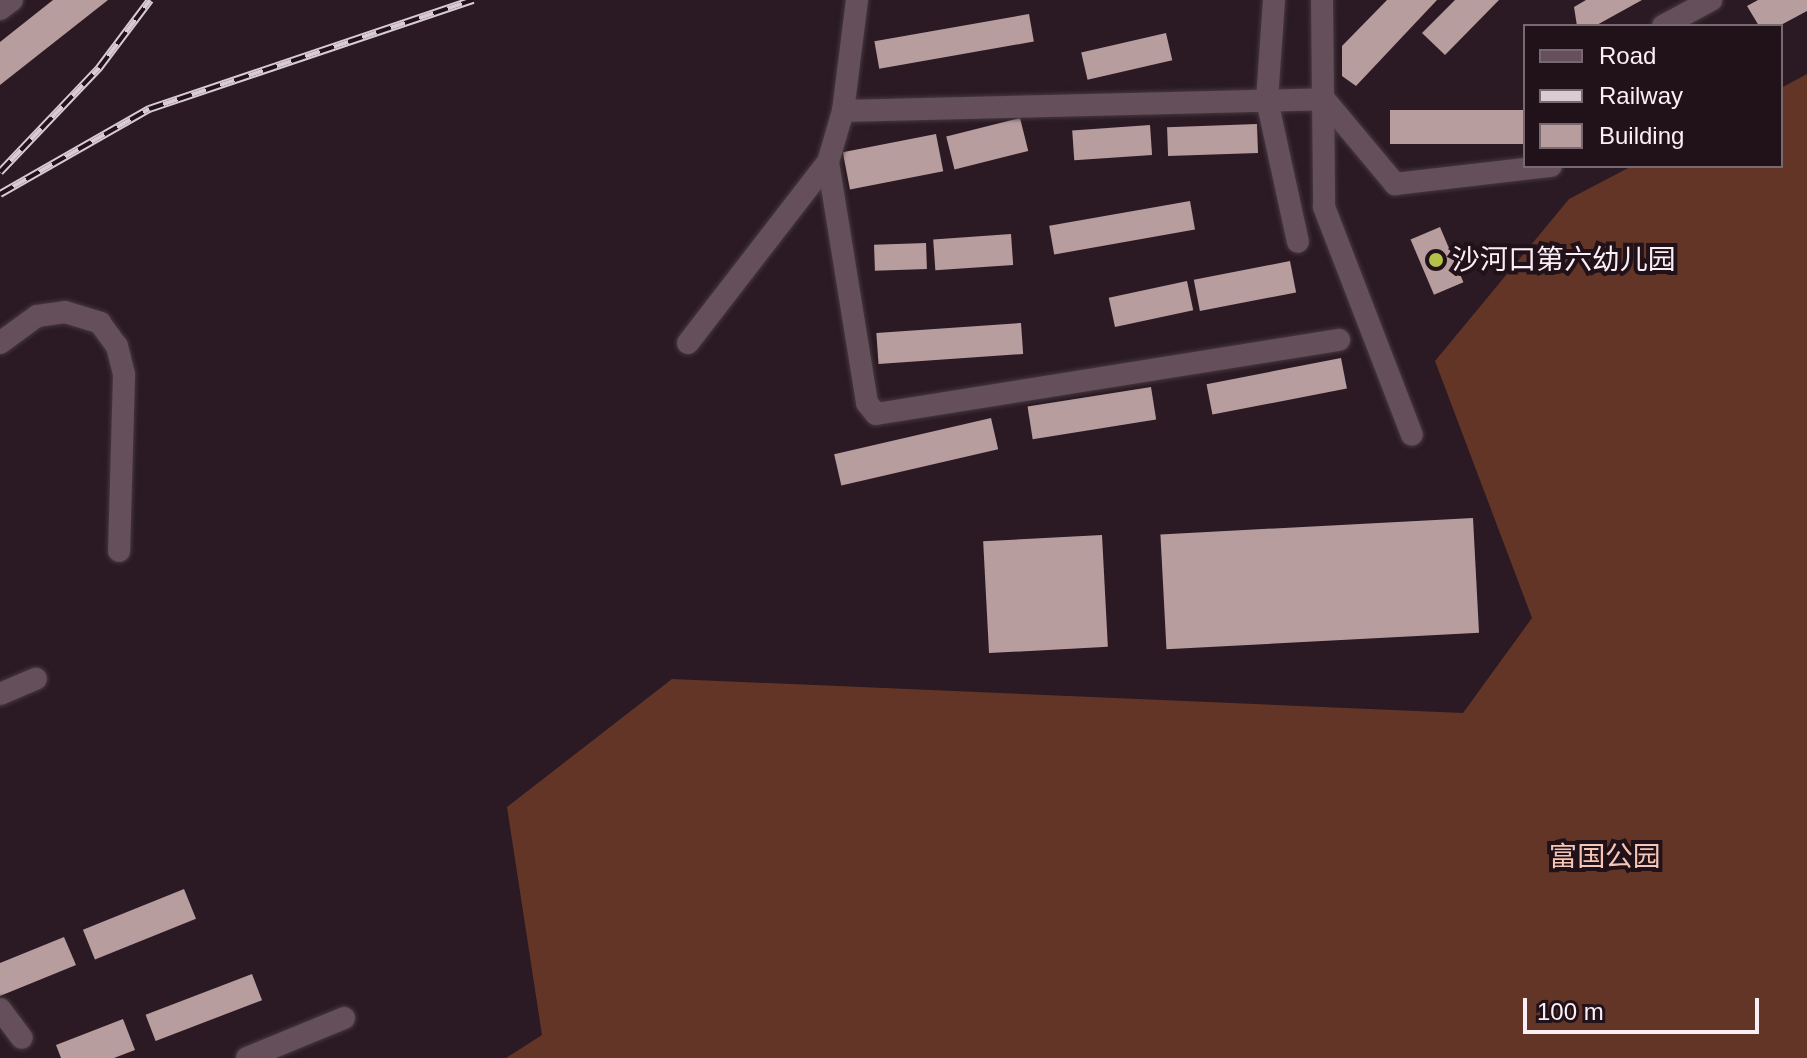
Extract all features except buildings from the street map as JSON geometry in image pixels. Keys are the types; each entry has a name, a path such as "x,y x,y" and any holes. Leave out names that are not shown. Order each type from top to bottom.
{"street":[{"path":"0,9 12,0"},
{"path":"688,343 828,162 843,111 857,0"},
{"path":"1274,0 1267,100 1298,242"},
{"path":"1322,0 1324,207 1412,435"},
{"path":"1667,24 1711,0"},
{"path":"843,111 1324,99"},
{"path":"1324,99 1395,184 1534,168"},
{"path":"828,162 867,403 876,414 1339,340"},
{"path":"0,343 37,316 65,312 100,323 117,346 124,375 119,551"},
{"path":"0,694 36,679"},
{"path":"0,1009 22,1038"},
{"path":"247,1058 344,1018"}],"green space":[{"name":"富国公园","path":"1807,74 1807,1058 506,1058 542,1035 507,807 672,679 1463,713 1532,618 1435,361 1569,199 1628,168 1783,168 1783,87"}],"railway":[{"path":"0,172 99,68 150,0"},
{"path":"0,194 149,109 473,0"}],"place":[{"name":"沙河口第六幼儿园","path":"1436,260"}]}
